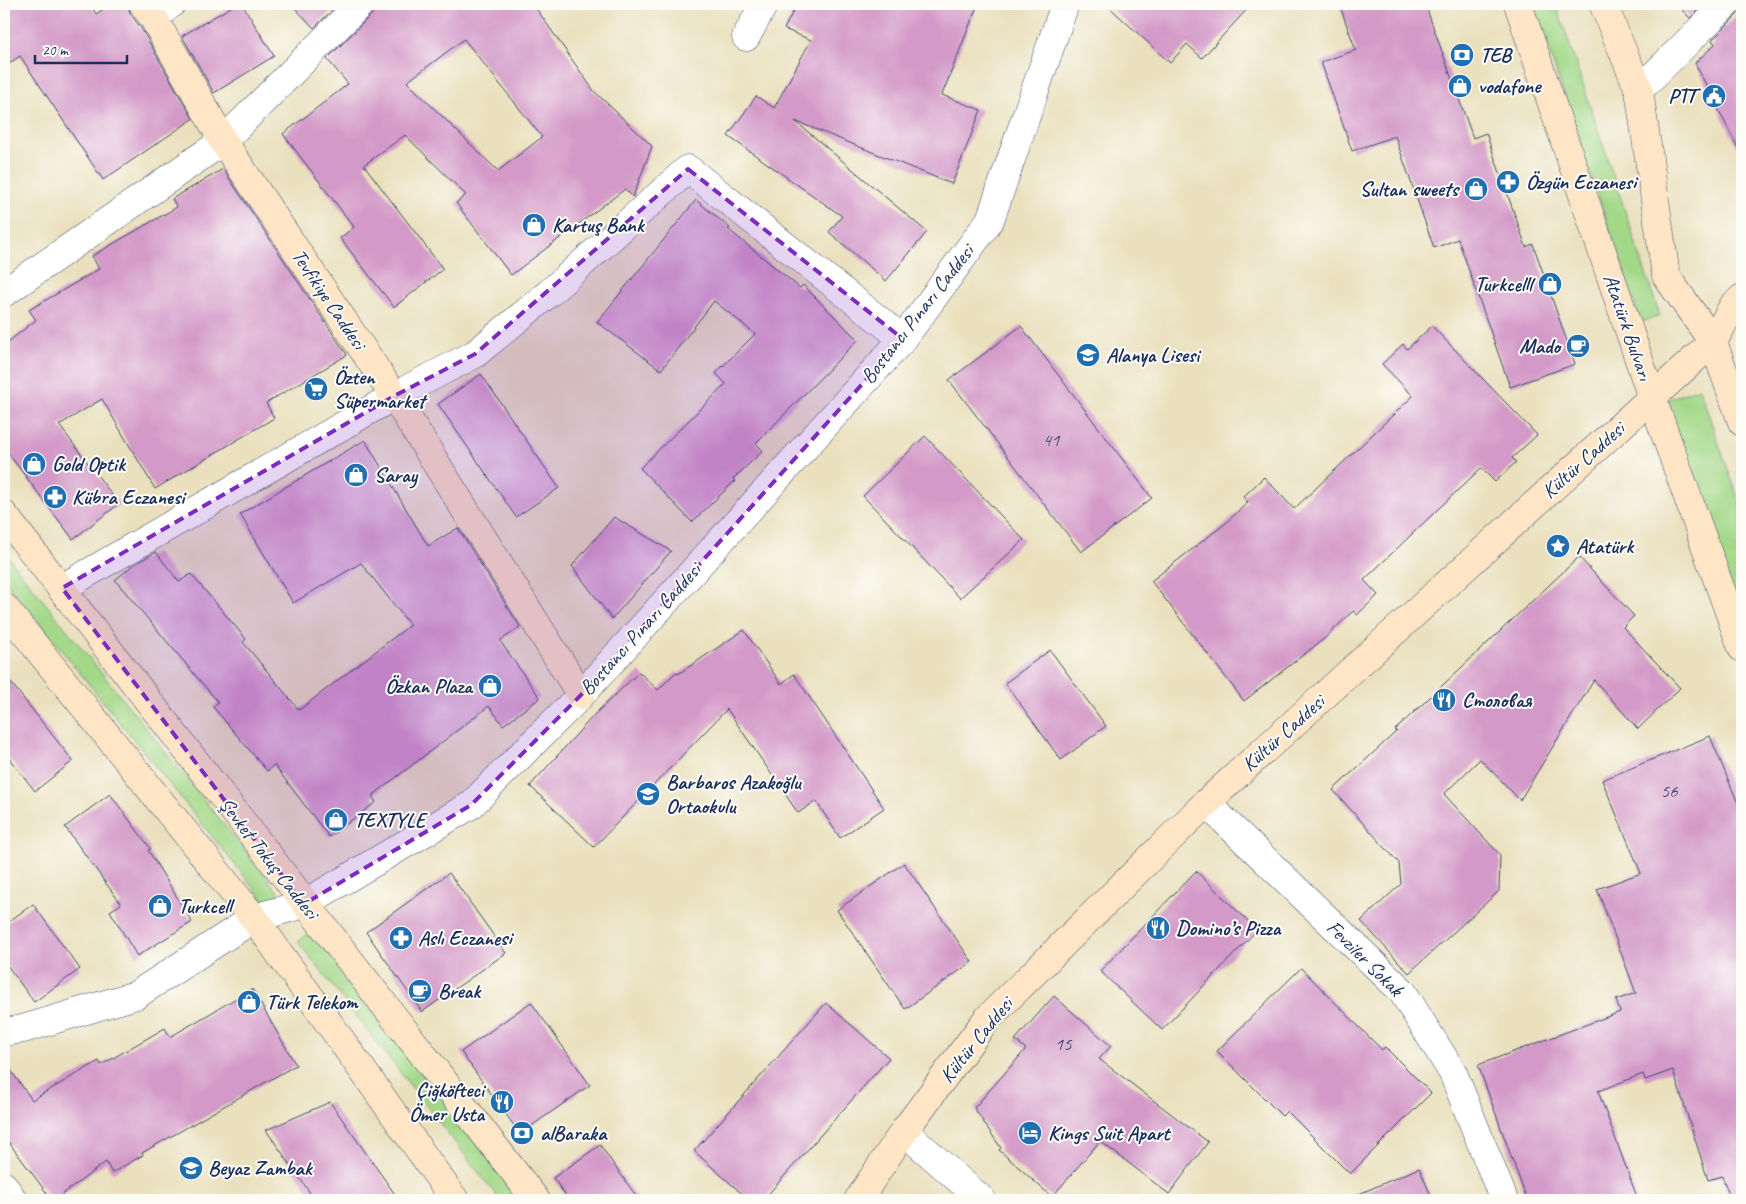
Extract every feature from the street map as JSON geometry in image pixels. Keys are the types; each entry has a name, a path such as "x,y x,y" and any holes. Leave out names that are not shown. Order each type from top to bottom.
{"street":[{"path":"4,293 223,141 360,4"},
{"path":"746,37 764,4"},
{"name":"Bostancı Pınarı Caddesi","path":"4,1032 23,1029 136,995 254,918 304,904 471,805 581,695 903,338 990,220 1065,4"},
{"name":"Atatürk Bulvarı","path":"1518,4 1652,398 1742,648"},
{"path":"1603,4 1640,90 1666,276 1713,342 1742,422"},
{"path":"1640,90 1726,4"},
{"name":"Tevfikiye Caddesi","path":"156,9 223,141 394,396 581,695"},
{"path":"62,588 394,396 475,354 548,294 688,169 903,338"},
{"name":"Kültür Caddesi","path":"858,1200 904,1131 987,1019 1206,803 1713,342 1733,306 1742,298"},
{"name":"Şevket Tokuş Caddesi","path":"4,515 304,904 536,1200"},
{"path":"4,607 254,918 455,1200"},
{"name":"Fevziler Sokak","path":"1206,803 1402,991 1453,1073 1504,1200"},
{"path":"904,1131 982,1200"},
{"path":"4,1186 13,1200"}],"highlighted area":[{"path":"688,169 903,339 581,695 471,805 304,904 62,588 394,396 475,354"}],"green space":[{"path":"1533,4 1556,4 1660,316 1641,322"},
{"path":"1699,388 1742,509 1742,620 1666,400"},
{"path":"4,552 280,894 265,902 4,579"},
{"path":"311,931 521,1200 500,1200 298,942"}],"building":[{"path":"4,4 90,4 96,14 111,4 128,4 130,13 141,28 193,119 103,180 20,56 4,67"},
{"path":"236,4 242,4 274,56 214,93 182,36"},
{"path":"291,4 338,4 314,28"},
{"path":"375,4 533,4 594,91 652,146 633,197 625,189 511,275 456,203 466,195 405,135 364,165 443,269 394,307 340,238 354,227 283,134 348,84 327,59 371,15","holes":["464,39 542,137 498,171 407,82"]},
{"path":"797,4 978,4 942,95 981,110 952,184 795,121 927,232 886,281 829,232 842,216 728,136 756,96 774,108 811,40 784,29"},
{"path":"1106,4 1252,4 1202,58 1187,44 1170,63"},
{"path":"1339,4 1425,4 1473,138 1486,133 1526,247 1533,244 1575,364 1510,387 1458,239 1434,248 1395,136 1352,151 1321,62 1356,50"},
{"path":"1676,4 1704,4 1690,18"},
{"path":"1741,4 1742,156 1695,63 1715,44 1712,40 1737,15 1741,9"},
{"path":"223,169 347,355 266,403 274,418 155,489 102,399 59,425 119,504 73,539 4,448 4,345 36,320 29,310 99,269 92,256 177,207 172,199"},
{"path":"696,200 800,288 803,285 858,340 756,443 763,451 692,522 640,468 726,384 716,373 755,334 714,301 661,370 597,322"},
{"path":"1021,326 1152,498 1081,552 949,380"},
{"path":"1432,326 1537,435 1512,458 1516,462 1495,482 1481,468 1364,580 1378,595 1357,615 1353,611 1325,638 1244,701 1151,581 1226,523 1248,502 1243,497 1264,477 1294,509 1413,396 1382,364 1403,344 1407,349"},
{"path":"481,374 559,488 516,517 438,404"},
{"path":"925,436 1024,540 960,598 863,496"},
{"path":"365,440 428,546 458,528 520,627 500,641 540,698 503,725 489,706 372,796 376,802 329,837 274,765 267,771 213,707 218,702 115,580 133,565 156,552 179,582 191,574 246,639 243,642 299,710 410,625 361,563 293,603 240,514"},
{"path":"614,517 671,551 612,619 572,566"},
{"path":"1579,557 1634,616 1623,627 1680,688 1638,729 1594,680 1520,800 1480,759 1444,794 1500,855 1499,891 1409,973 1361,921 1401,884 1399,863 1333,790"},
{"path":"744,630 781,684 794,674 884,808 840,838 816,801 798,813 727,709 594,847 530,786 594,715 639,672 658,690 676,672 678,674"},
{"path":"1050,650 1106,726 1061,760 1005,683"},
{"path":"4,674 73,761 35,791 4,752"},
{"path":"1710,736 1742,813 1742,1200 1731,1200 1722,1176 1708,1180 1673,1070 1645,1080 1643,1074 1598,1091 1638,1200 1527,1200 1478,1065 1620,1012 1616,1000 1636,993 1597,889 1641,873 1602,780"},
{"path":"110,794 151,849 148,850 192,922 137,956 110,911 121,904 65,827"},
{"path":"904,863 972,962 905,1009 837,910"},
{"path":"1196,871 1257,930 1162,1030 1100,971"},
{"path":"449,873 506,953 422,1012 366,932"},
{"path":"33,904 80,969 34,1002 4,961 4,925"},
{"path":"1301,968 1382,1050 1385,1047 1431,1093 1350,1174 1287,1111 1282,1116 1217,1051"},
{"path":"252,989 296,1065 142,1153 143,1155 112,1173 106,1162 55,1200 52,1200 4,1136 4,1061 32,1100 99,1061 101,1065 165,1028 170,1037"},
{"path":"1054,996 1111,1046 1099,1059 1208,1142 1169,1194 1100,1141 1052,1197 999,1150 1001,1148 974,1108 1026,1049 1015,1040"},
{"path":"531,1002 590,1085 520,1134 461,1052"},
{"path":"826,1003 889,1058 763,1200 749,1200 694,1151"},
{"path":"330,1102 399,1200 315,1200 266,1130"},
{"path":"600,1145 639,1200 569,1200 553,1178"},
{"path":"1419,1168 1433,1200 1345,1200"}],"place":[{"name":"TEB","path":"1462,55"},
{"name":"vodafone","path":"1460,86"},
{"name":"PTT","path":"1714,96"},
{"name":"Özgün Eczanesi","path":"1508,182"},
{"name":"Sultan sweets","path":"1476,189"},
{"name":"Kartuş Bank","path":"534,225"},
{"name":"Turkcelll","path":"1550,284"},
{"name":"Mado","path":"1578,346"},
{"name":"Alanya Lisesi","path":"1088,355"},
{"name":"Özten Süpermarket","path":"316,389"},
{"name":"Gold Optik","path":"34,464"},
{"name":"Saray","path":"356,475"},
{"name":"Kübra Eczanesi","path":"55,497"},
{"name":"Atatürk","path":"1558,546"},
{"name":"Özkan Plaza","path":"490,686"},
{"name":"Столовая","path":"1444,700"},
{"name":"Barbaros Azakoğlu Ortaokulu","path":"648,794"},
{"name":"TEXTYLE","path":"336,820"},
{"name":"Turkcell","path":"160,906"},
{"name":"Domino’s Pizza","path":"1158,928"},
{"name":"Aslı Eczanesi","path":"401,938"},
{"name":"Break","path":"420,991"},
{"name":"Türk Telekom","path":"249,1002"},
{"name":"Çiğköfteci Ömer Usta","path":"502,1102"},
{"name":"alBaraka","path":"522,1133"},
{"name":"Kings Suit Apart","path":"1030,1133"},
{"name":"Beyaz Zambak","path":"191,1168"}]}
